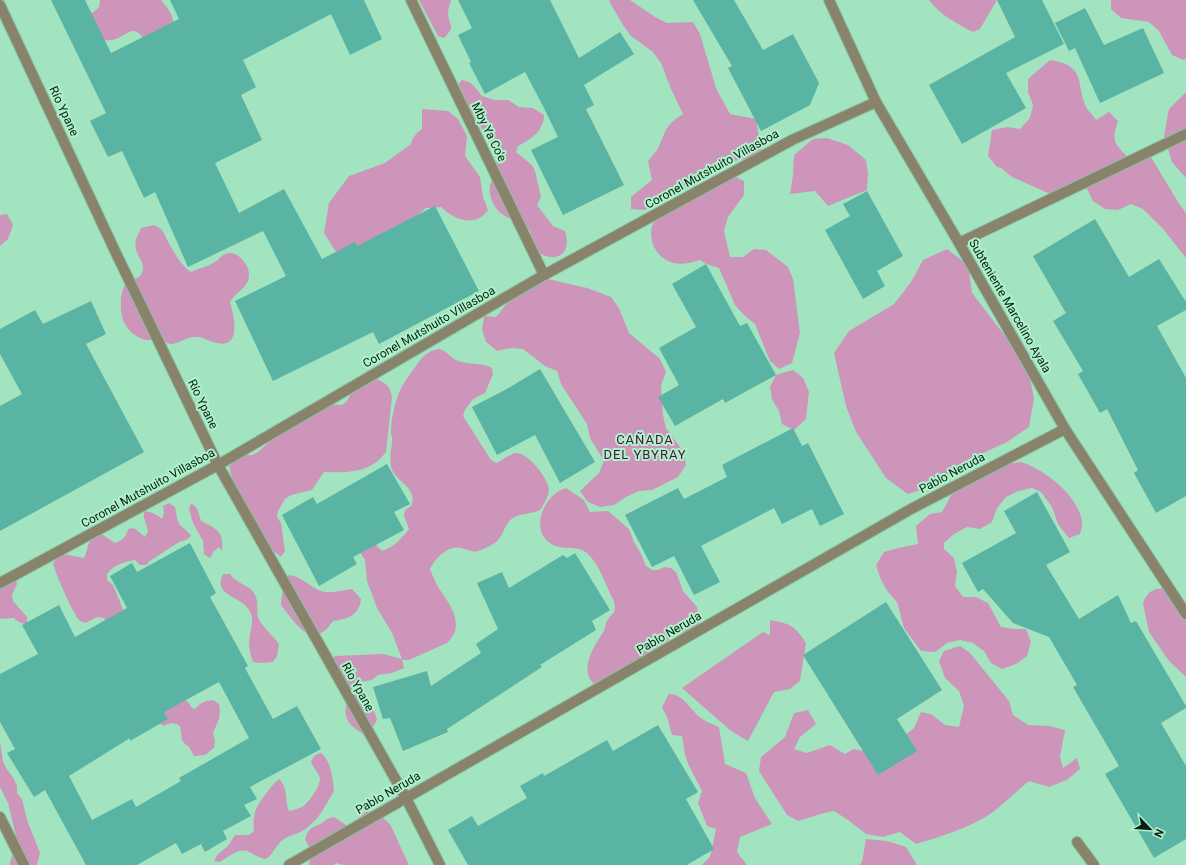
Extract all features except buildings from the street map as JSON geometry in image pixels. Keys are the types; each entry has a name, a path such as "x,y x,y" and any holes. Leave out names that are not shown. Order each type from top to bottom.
{"street":[{"name":"Mby Ya Co'e","path":"411,0 544,275"},
{"name":"Subteniente Marcelino Ayala","path":"829,0 876,102 1065,428 1186,614"},
{"name":"Río Ypane","path":"0,5 114,249 218,465 406,798 440,865"},
{"name":"Coronel Mutshuito Villasboa","path":"0,583 218,465 544,275 792,140 876,102"},
{"path":"959,243 1186,134"},
{"name":"Pablo Neruda","path":"289,865 911,509 1065,428"},
{"path":"0,817 24,865"},
{"path":"1077,842 1094,865"}],"shaded area":[{"path":"100,0 161,0 170,11 174,25 147,43 141,35 132,31 118,38 103,40 89,15 96,10"},
{"path":"419,0 451,0 448,13 451,28 444,38 438,36"},
{"path":"630,0 655,17 667,23 693,22 700,34 716,88 730,114 756,119 762,156 728,162 703,176 695,186 718,177 732,175 744,181 744,195 728,217 724,231 730,257 743,257 754,249 766,250 788,267 793,279 800,333 792,363 779,369 770,361 755,324 735,305 719,268 706,264 700,260 680,264 673,263 661,257 657,252 651,234 654,221 661,211 693,187 684,188 645,210 631,209 631,197 652,180 648,161 656,152 668,127 673,121 683,114 661,63 653,52 631,36 609,1"},
{"path":"929,0 997,0 980,29 973,32 943,14"},
{"path":"1111,0 1186,0 1186,59 1183,60 1172,55 1159,31 1149,22 1121,18 1111,9"},
{"path":"1050,60 1062,63 1070,67 1075,72 1084,101 1088,110 1096,120 1109,112 1118,121 1115,132 1116,144 1127,156 1140,150 1151,157 1186,213 1186,258 1164,230 1143,209 1131,204 1118,210 1105,209 1093,201 1087,189 1073,186 1062,193 1048,193 1012,177 1001,168 997,167 988,156 992,130 1007,127 1020,129 1030,118 1033,105 1028,92 1028,79"},
{"path":"462,80 469,82 474,86 482,96 495,100 508,100 519,107 533,108 544,115 542,126 536,134 518,146 516,152 532,165 535,171 541,197 537,205 553,226 565,231 567,241 566,249 562,254 551,257 537,252 530,246 531,232 526,226 506,217 496,208 490,192 490,186 495,171 496,158 489,139 461,95 458,85"},
{"path":"1186,92 1186,178 1172,162 1164,136 1169,109"},
{"path":"422,109 448,111 458,119 467,136 465,156 480,177 483,197 488,210 483,216 477,219 465,220 446,212 441,207 426,208 418,215 368,244 336,252 324,233 329,203 349,176 385,163 411,144 413,138 422,129"},
{"path":"827,138 848,145 866,160 868,174 867,190 828,206 815,191 790,194 794,155 813,139"},
{"path":"7,214 13,225 8,239 0,246 0,215"},
{"path":"154,225 161,229 177,258 191,272 212,264 221,256 228,253 238,255 243,260 249,272 249,276 244,287 230,302 234,330 230,341 225,343 217,343 200,337 193,337 170,344 162,341 142,339 134,334 125,324 121,308 123,288 128,281 140,276 143,268 135,246 136,239 141,228"},
{"path":"947,249 968,265 972,293 1015,349 1029,372 1034,399 1029,427 1007,442 981,454 936,485 908,494 886,478 856,432 846,406 834,353 849,331 894,304 911,282 923,260"},
{"path":"548,279 587,288 611,297 619,308 629,333 660,359 666,372 661,385 663,415 666,428 683,451 686,465 678,477 652,490 639,491 614,505 600,507 588,502 580,491 599,473 604,461 590,438 587,424 561,384 557,371 545,366 523,349 510,348 497,351 486,342 482,330 484,316 496,317 513,296 523,287"},
{"path":"440,349 460,362 483,365 492,368 493,374 485,393 473,399 465,410 463,416 491,460 496,463 515,453 526,457 542,473 549,490 546,501 540,510 519,515 510,520 497,541 493,544 476,551 461,548 451,549 438,557 430,570 455,616 455,630 447,643 409,660 402,660 404,668 392,673 378,675 372,680 360,682 364,697 375,713 377,720 370,732 363,734 350,724 347,719 346,708 351,688 331,676 328,667 335,656 383,654 402,659 392,633 377,608 367,581 365,560 354,543 372,530 377,546 382,551 397,542 409,529 404,516 405,510 411,506 413,499 409,489 393,472 391,466 390,455 392,420 397,397 405,381 427,353"},
{"path":"793,370 803,378 809,392 806,419 794,430 782,424 779,411 772,399 770,387 776,375"},
{"path":"375,378 382,381 386,385 390,390 392,397 386,452 380,459 366,468 350,472 324,472 312,490 291,495 285,499 278,511 277,517 281,523 285,551 281,557 271,549 268,542 258,533 234,486 229,466 245,455 252,455 258,452 278,434 296,426 329,404 342,405 347,401 353,390"},
{"path":"1021,462 1050,477 1067,493 1079,512 1082,524 1080,534 1069,538 1058,524 1052,507 1041,492 1032,488 1018,491 1006,497 997,508 992,522 980,529 967,527 954,534 944,543 944,549 954,558 957,572 955,586 963,597 976,597 988,603 1001,627 1026,629 1031,642 1027,656 1016,664 1002,669 991,663 984,651 973,643 960,640 947,643 935,652 921,651 904,628 897,602 888,592 881,580 876,565 884,552 918,544 916,526 930,514 942,512 953,492 984,467"},
{"path":"566,488 584,500 590,512 608,511 629,529 646,566 652,570 658,570 664,567 671,568 676,572 683,591 697,607 699,625 690,632 676,633 650,656 642,657 603,683 594,684 589,678 588,665 591,653 604,631 608,620 614,612 614,601 596,564 587,553 583,550 555,546 544,537 541,529 540,521 546,504 558,491"},
{"path":"169,503 175,507 179,524 191,536 186,540 179,542 146,565 140,565 135,560 112,568 107,574 107,580 113,585 125,614 107,624 104,618 97,617 86,623 80,621 73,611 53,563 63,554 84,558 89,543 96,535 103,535 115,543 124,538 128,529 134,528 145,537 148,531 144,518 144,511 154,514 162,519 164,513 163,506"},
{"path":"191,503 197,508 201,521 215,529 222,539 222,551 219,547 214,551 210,558 204,554 203,541 193,523 189,509"},
{"path":"223,574 230,574 254,593 257,600 257,614 259,620 279,644 277,656 273,662 253,662 249,646 252,622 251,614 245,605 229,595 221,587"},
{"path":"290,575 325,592 352,589 361,599 360,605 352,616 333,621 325,630 318,634 311,635 305,632 292,620 281,605 284,585 283,578"},
{"path":"16,577 17,584 12,595 13,601 27,617 27,624 15,620 15,618 0,619 0,585"},
{"path":"1169,588 1184,601 1186,605 1186,677 1169,661 1149,632 1143,604 1145,598 1150,592 1156,589"},
{"path":"770,620 791,626 798,632 806,643 800,681 790,689 774,692 748,741 731,731 682,688 763,632 770,635"},
{"path":"960,646 970,653 1009,701 1013,715 1028,725 1049,726 1065,730 1060,757 1063,768 1077,758 1080,769 1067,780 1049,787 1029,781 984,818 956,831 916,844 900,832 883,837 866,834 834,811 798,821 787,815 759,771 761,757 785,737 794,713 808,710 816,724 800,737 794,749 807,753 830,745 845,754 853,749 874,753 895,743 914,728 921,712 931,714 945,725 959,727 964,706 959,691 945,678 939,661 944,651"},
{"path":"151,672 195,709 201,703 208,701 213,700 219,704 219,719 213,733 215,741 214,748 205,755 194,756 189,747 182,740 180,726 172,723 164,726 157,722"},
{"path":"669,694 679,697 701,718 719,727 725,764 746,773 755,798 772,824 740,837 737,852 747,865 702,865 710,857 716,829 707,826 698,803 702,791 685,755 682,736 672,735 667,717 662,707"},
{"path":"0,741 3,761 17,786 17,793 22,799 27,820 40,853 37,865 10,865 16,843 16,836 8,803 0,787"},
{"path":"321,753 329,765 334,791 313,822 299,833 281,841 266,859 244,850 233,854 220,862 214,861 217,855 228,846 235,835 249,835 254,831 256,809 274,783 279,779 285,790 289,811 305,805 314,794 320,781 320,778 311,761 315,755"},
{"path":"366,811 380,815 390,824 409,865 343,865 336,863 334,865 309,865 311,851 305,839 306,835 313,827 327,819 334,817 346,825 352,825"},
{"path":"866,839 887,841 906,847 917,865 859,865 862,862"}],"district":[{"name":"CAÑADA DEL YBYRAY","path":"645,446"}]}
